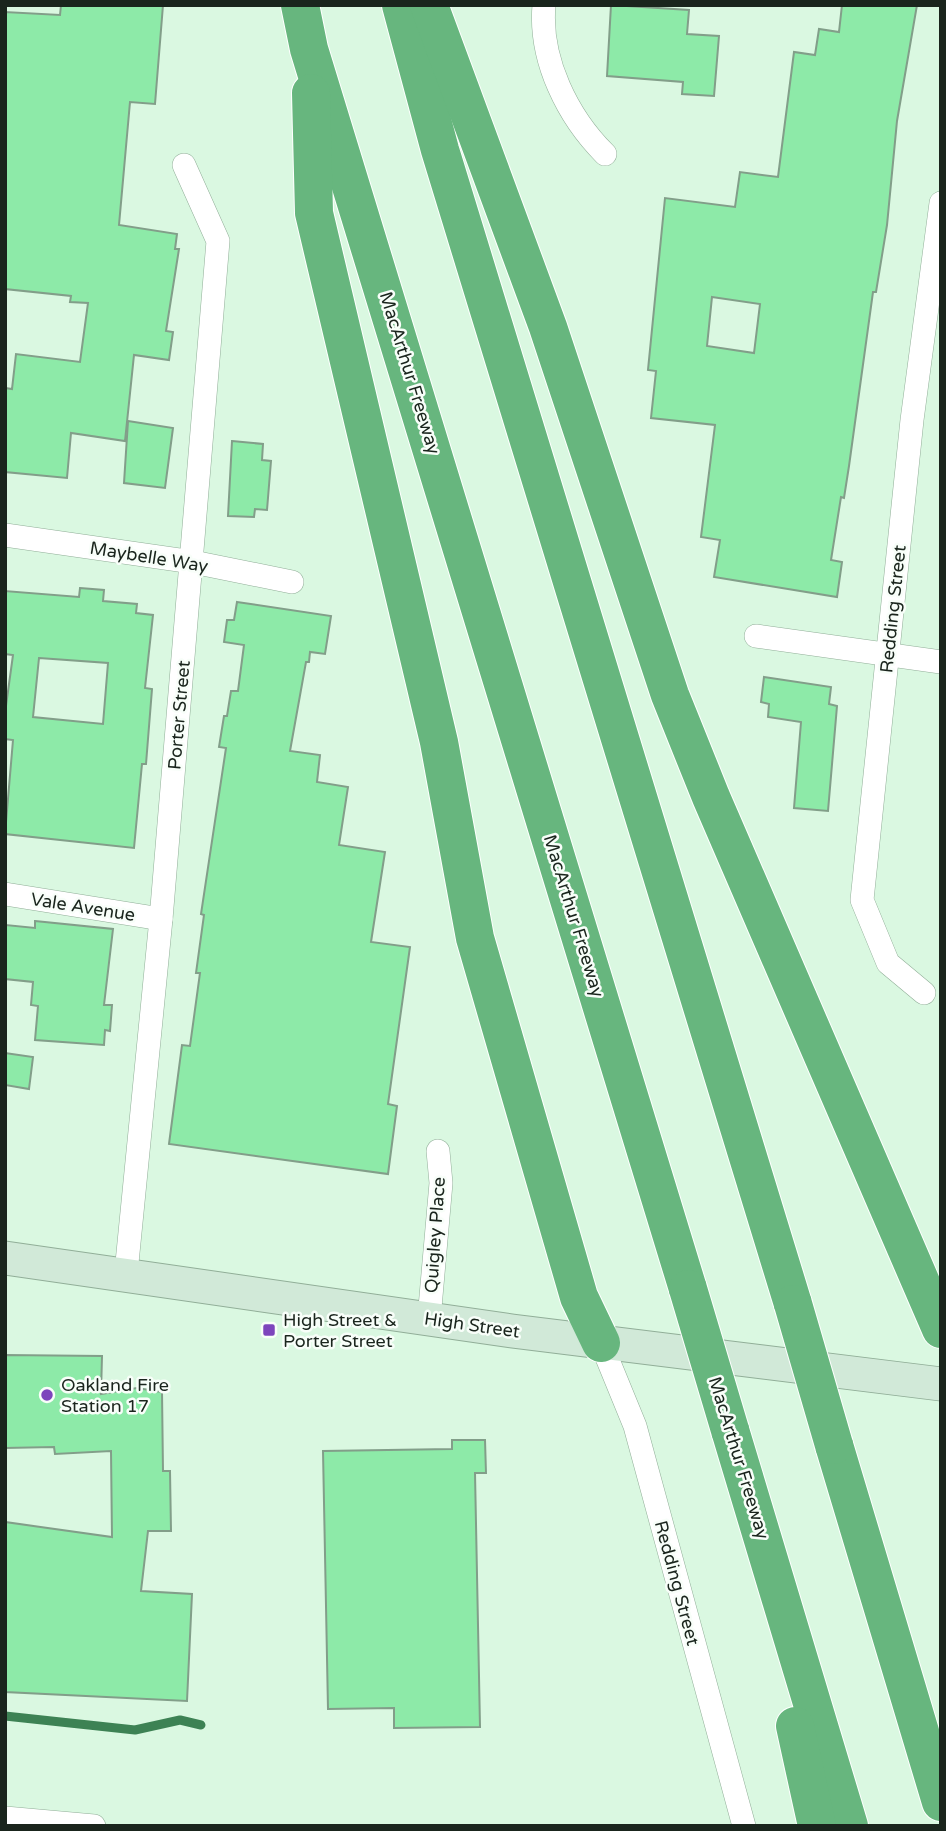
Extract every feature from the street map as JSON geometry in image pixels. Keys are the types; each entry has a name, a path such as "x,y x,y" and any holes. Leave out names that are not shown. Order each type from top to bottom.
{"highway":[{"name":"MacArthur Freeway","path":"300,5 309,49 849,1826"},
{"path":"401,5 440,150 793,1304 941,1802"},
{"path":"429,5 548,327 670,695 711,797 941,1329"},
{"path":"309,49 314,213 439,742 475,938 579,1297 601,1343"},
{"path":"730,1430 817,1826"}],"main road":[{"name":"High Street","path":"5,1258 126,1273 601,1343 941,1384"}],"street":[{"path":"544,5 548,49 567,106 583,132 605,154"},
{"name":"Porter Street","path":"126,1273 193,562 218,241 184,164"},
{"name":"Redding Street","path":"925,993 888,963 862,900 912,421 941,203"},
{"name":"Maybelle Way","path":"5,535 193,562 292,582"},
{"path":"756,636 941,662"},
{"name":"Vale Avenue","path":"5,894 161,919"},
{"name":"Quigley Place","path":"429,1319 442,1182 438,1151"},
{"name":"Redding Street","path":"601,1343 635,1426 744,1826"},
{"path":"5,1818 94,1826"}],"building":[{"path":"61,5 163,5 155,104 130,102 119,225 177,234 175,249 179,249 166,331 173,332 169,360 134,355 125,441 71,433 67,478 5,472 5,388 12,389 16,354 80,362 88,303 70,302 71,296 5,289 5,12 60,15"},
{"path":"611,5 689,10 687,34 719,36 714,96 682,94 683,82 607,76"},
{"path":"842,5 917,5 897,121 887,225 876,292 873,292 844,498 841,497 831,560 842,562 837,597 714,577 720,540 701,537 715,425 651,418 656,371 648,370 665,198 735,207 740,172 778,177 794,52 815,55 819,29 839,32","holes":["712,297 760,304 754,353 707,346"]},
{"path":"128,421 173,428 165,488 124,483"},
{"path":"232,441 263,444 262,460 271,461 267,510 255,509 254,517 228,516"},
{"path":"80,588 104,590 103,601 137,604 136,613 153,615 145,688 152,689 146,764 142,764 134,848 5,834 13,740 5,739 5,713 13,655 5,654 5,591 79,597","holes":["39,658 108,663 103,724 33,717"]},
{"path":"237,602 331,616 325,654 310,652 309,662 306,662 290,751 320,755 317,782 348,787 339,845 385,852 371,942 410,947 388,1104 397,1106 388,1174 169,1144 182,1045 190,1046 200,973 196,973 204,915 201,914 226,748 219,747 231,691 238,691 244,645 224,642 227,620 234,620"},
{"path":"764,677 831,687 829,704 837,706 828,811 794,808 801,722 768,717 769,704 761,702"},
{"path":"35,921 113,929 104,1005 112,1005 110,1031 105,1030 104,1045 35,1040 38,1006 31,1005 33,982 5,979 5,930 6,925 35,928"},
{"path":"5,1053 33,1057 29,1089 5,1085"},
{"path":"5,1355 102,1356 101,1394 137,1388 162,1392 163,1471 170,1471 171,1531 148,1531 141,1591 192,1594 187,1701 5,1692 5,1522 112,1537 111,1451 55,1454 54,1447 5,1448"},
{"path":"452,1440 485,1440 486,1473 475,1473 480,1727 394,1728 394,1708 328,1709 323,1451 452,1449"}],"waterway":[{"path":"5,1716 135,1730 180,1720 201,1725"}],"place":[{"name":"High Street & Porter Street","path":"269,1330"},
{"name":"Oakland Fire Station 17","path":"47,1395"}]}
